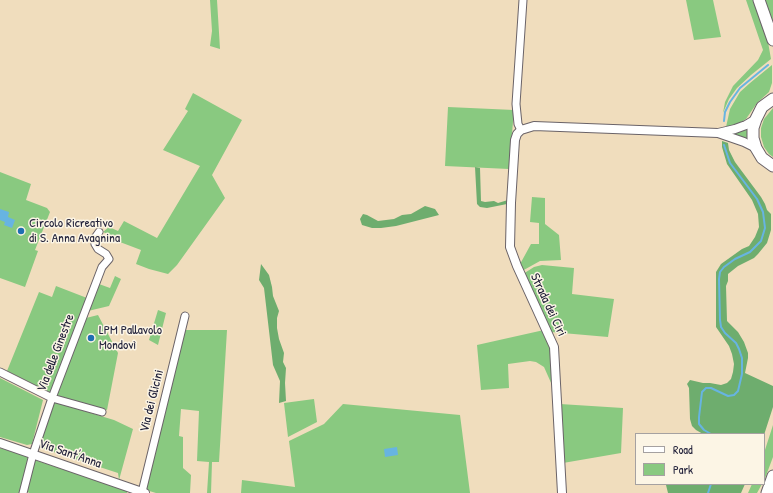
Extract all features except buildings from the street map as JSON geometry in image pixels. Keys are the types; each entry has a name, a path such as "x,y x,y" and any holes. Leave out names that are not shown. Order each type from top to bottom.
{"main road":[{"path":"759,0 773,40"},
{"path":"773,99 762,107 753,128 753,138 756,148 762,158 773,166"},
{"path":"766,493 773,476"}],"street":[{"path":"523,0 516,104 518,124 521,130 534,126 718,133 735,130 756,118"},
{"name":"Strada dei Ciri","path":"521,130 517,134 515,140 510,218 510,247 517,266 554,347 562,493"},
{"path":"718,133 756,148"},
{"name":"Via delle Ginestre","path":"23,493 33,454 52,398 102,267 108,259 106,254 98,249 94,244 94,239 99,232"},
{"name":"Via dei Glicini","path":"144,492 185,316"},
{"path":"0,372 52,398 102,412"},
{"name":"Via Sant'Anna","path":"0,443 131,491 144,492"}],"green space":[{"path":"210,0 217,0 220,49 210,46 212,31"},
{"path":"686,0 713,0 721,37 694,40"},
{"path":"746,0 754,0 768,42 771,59 737,88 729,99 723,113 725,102 733,86 758,60 763,50"},
{"path":"764,0 773,0 773,24"},
{"path":"772,65 772,83 769,92 757,103 746,119 736,125 726,127 730,109 740,92"},
{"path":"193,93 242,120 212,175 225,198 177,265 168,274 136,264 141,250 112,239 113,236 103,232 109,227 118,231 124,221 157,238 200,166 163,150 188,111 185,109"},
{"path":"448,107 514,110 509,169 445,166"},
{"path":"773,108 773,157 764,147 761,137 761,128 764,119"},
{"path":"749,127 749,139 731,134"},
{"path":"722,141 728,143 729,150 735,162 761,197 767,210 771,214 771,230 767,243 754,258 738,266 728,274 726,286 727,321 738,332 748,353 745,373 773,386 773,407 765,433 701,433 692,426 690,419 689,388 687,384 690,380 721,385 727,383 731,379 733,372 734,364 729,346 716,327 716,272 721,264 742,249 749,246 759,227 758,214 752,200 727,164 722,147"},
{"path":"475,167 480,168 481,201 494,201 498,203 508,200 507,204 487,208 480,207 477,204"},
{"name":"Circolo Ricreativo di S. Anna Avagnina","path":"0,172 31,184 26,200 47,208 50,212 35,250 38,251 25,287 0,278"},
{"path":"532,197 545,198 545,224 559,235 561,260 540,261 522,271 519,266 531,244 539,244 539,223 530,222"},
{"path":"425,206 435,209 439,215 396,226 381,228 372,228 362,225 360,219 363,214 378,221 394,219 402,215 411,214"},
{"path":"261,264 269,275 273,296 279,311 277,328 284,353 283,362 286,368 286,401 279,403 280,381 273,365 264,288 259,280"},
{"path":"542,265 574,268 572,294 614,299 608,337 551,332 523,274 534,267"},
{"path":"115,276 121,279 109,306 88,311 99,284 110,288"},
{"path":"56,286 87,298 51,393 7,371 39,292 52,297"},
{"path":"158,310 166,313 158,345 149,340"},
{"path":"98,315 118,353 107,410 56,395 86,318"},
{"path":"184,330 227,330 219,462 212,462 211,493 207,493 209,462 197,461 199,411 181,409 179,436 183,437 183,468 191,475 190,493 156,493 146,490"},
{"path":"544,330 551,349 552,385 544,367 536,362 530,361 508,364 509,388 481,390 477,345"},
{"path":"0,378 43,400 32,444 27,445 0,437"},
{"path":"314,399 317,422 288,437 284,403"},
{"path":"54,402 114,420 133,429 119,480 118,473 38,447"},
{"path":"343,404 460,415 470,493 241,493 242,480 295,487 289,441 324,424"},
{"path":"560,404 623,408 621,453 563,463"},
{"path":"773,425 773,457 765,478 765,450"},
{"path":"0,448 28,457 20,493 0,493"},
{"path":"35,460 127,491 127,493 29,493 27,491"},
{"path":"666,485 745,485 741,493 668,493"},
{"path":"752,485 761,485 757,493 748,493"}],"water":[{"path":"0,209 9,212 8,217 15,220 12,228 4,225 5,222 0,220"},
{"path":"397,447 398,455 385,457 384,449"}],"waterway":[{"path":"724,121 725,112 740,88 768,65"},
{"path":"709,433 704,430 699,424 702,392 706,388 711,388 728,396 734,395 738,391 742,374 742,358 739,349 736,343 721,327 720,272 735,259 750,252 761,241 765,228 763,212 757,199 730,163 724,145"},
{"path":"708,493 711,485"}],"place":[{"name":"Circolo Ricreativo di S. Anna Avagnina","path":"21,231"},
{"name":"LPM Pallavolo Mondovì","path":"91,338"}]}
